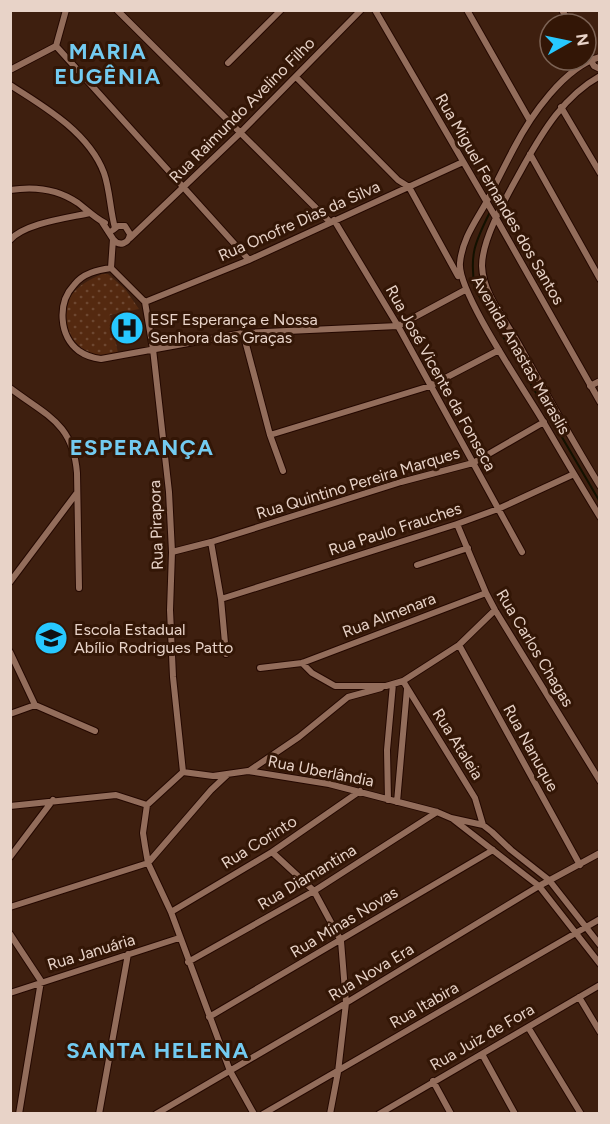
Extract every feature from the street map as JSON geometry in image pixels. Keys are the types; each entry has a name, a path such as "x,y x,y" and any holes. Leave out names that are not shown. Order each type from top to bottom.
{"street":[{"path":"10,70 56,46 66,10"},
{"name":"Rua José Vicente da Fonseca","path":"117,10 332,221 398,326 522,552"},
{"path":"228,63 279,13 270,10"},
{"name":"Rua Raimundo Avelino Filho","path":"130,238 240,133 361,10"},
{"name":"Rua Miguel Fernandes dos Santos","path":"375,10 487,201 600,402"},
{"path":"467,10 529,119"},
{"path":"56,46 249,260"},
{"name":"Avenida Anastas Maraslis","path":"574,72 529,119 487,201 469,230 460,259 459,271 465,290 499,350 600,517"},
{"name":"Avenida Anastas Maraslis","path":"600,76 588,82 561,107 542,132 496,218 482,266 487,290 518,342 551,405 600,486"},
{"path":"111,268 95,271 73,285 64,303 63,325 66,336 79,351 101,359 243,333 398,326 465,290 409,187 398,180 296,77"},
{"path":"10,85 73,129 90,148 105,174 115,228 112,238 111,268"},
{"path":"561,107 600,173"},
{"path":"530,153 600,279"},
{"name":"Rua Onofre Dias da Silva","path":"145,302 249,260 463,162"},
{"path":"10,190 38,188 53,191 78,203 102,222 115,228 141,227"},
{"path":"10,240 16,234 31,227 90,213"},
{"path":"111,213 126,227 130,238 113,257"},
{"path":"102,222 112,238 117,243 124,244"},
{"path":"111,268 145,302"},
{"name":"Rua Pirapora","path":"145,302 166,455 172,552 170,610 172,666 183,772"},
{"path":"243,333 270,435 283,471"},
{"path":"270,435 430,386 499,350"},
{"path":"590,386 600,381"},
{"path":"10,388 54,420 70,440 75,455 79,588"},
{"name":"Rua Quintino Pereira Marques","path":"172,552 473,463 544,422"},
{"name":"Rua Paulo Frauches","path":"221,599 458,524 498,509 574,474"},
{"path":"10,582 77,494"},
{"name":"Rua Carlos Chagas","path":"458,524 495,610 600,781"},
{"path":"211,542 221,599 226,654"},
{"path":"417,565 468,548"},
{"name":"Rua Almenara","path":"260,668 302,663 486,593"},
{"path":"248,771 298,737 348,698 403,681 459,645 495,610"},
{"name":"Rua Nanuque","path":"459,645 580,865"},
{"path":"10,652 35,705 94,731"},
{"path":"302,663 312,673 335,686 389,685"},
{"name":"Rua Ataleia","path":"403,681 475,798 483,825"},
{"path":"388,800 389,685"},
{"path":"397,802 407,688"},
{"path":"10,714 35,705"},
{"name":"Rua Uberlândia","path":"183,772 206,776 248,771 329,783 483,825 549,880 600,945"},
{"path":"183,772 147,805 143,833 148,863 171,912 230,1071 254,1113"},
{"path":"10,907 148,863 226,775"},
{"name":"Rua Corinto","path":"171,912 272,852 360,791"},
{"path":"10,806 116,795 147,805"},
{"path":"10,857 53,800"},
{"name":"Rua Diamantina","path":"188,962 314,891 437,812"},
{"name":"Rua Uberlândia","path":"451,818 539,886 600,964"},
{"name":"Rua Minas Novas","path":"209,1017 342,941 493,850"},
{"path":"272,852 314,891 342,941 346,1003 338,1072 330,1113"},
{"name":"Rua Nova Era","path":"156,1113 346,1003 549,880 600,853"},
{"name":"Rua Itabira","path":"263,1113 338,1072 600,919"},
{"path":"10,934 41,981 20,1113"},
{"name":"Rua Januária","path":"10,993 41,981 179,938"},
{"path":"99,1113 128,954"},
{"name":"Rua Juiz de Fora","path":"380,1113 600,985"},
{"path":"579,997 600,1032"},
{"path":"528,1027 581,1113"},
{"path":"482,1054 515,1113"},
{"path":"433,1081 451,1113"}],"shaded area":[{"path":"102,274 108,274 125,289 139,309 110,315 118,353 107,356 90,354 74,343 69,334 66,315 67,305 74,292"}],"waterway":[{"path":"490,212 480,232 473,258 475,289 600,502"}],"place":[{"name":"ESF Esperança e Nossa Senhora das Graças","path":"127,328"},
{"name":"Escola Estadual Abílio Rodrigues Patto","path":"51,638"}],"district":[{"name":"MARIA EUGÊNIA","path":"108,64"},
{"name":"ESPERANÇA","path":"142,447"},
{"name":"SANTA HELENA","path":"158,1050"}]}
